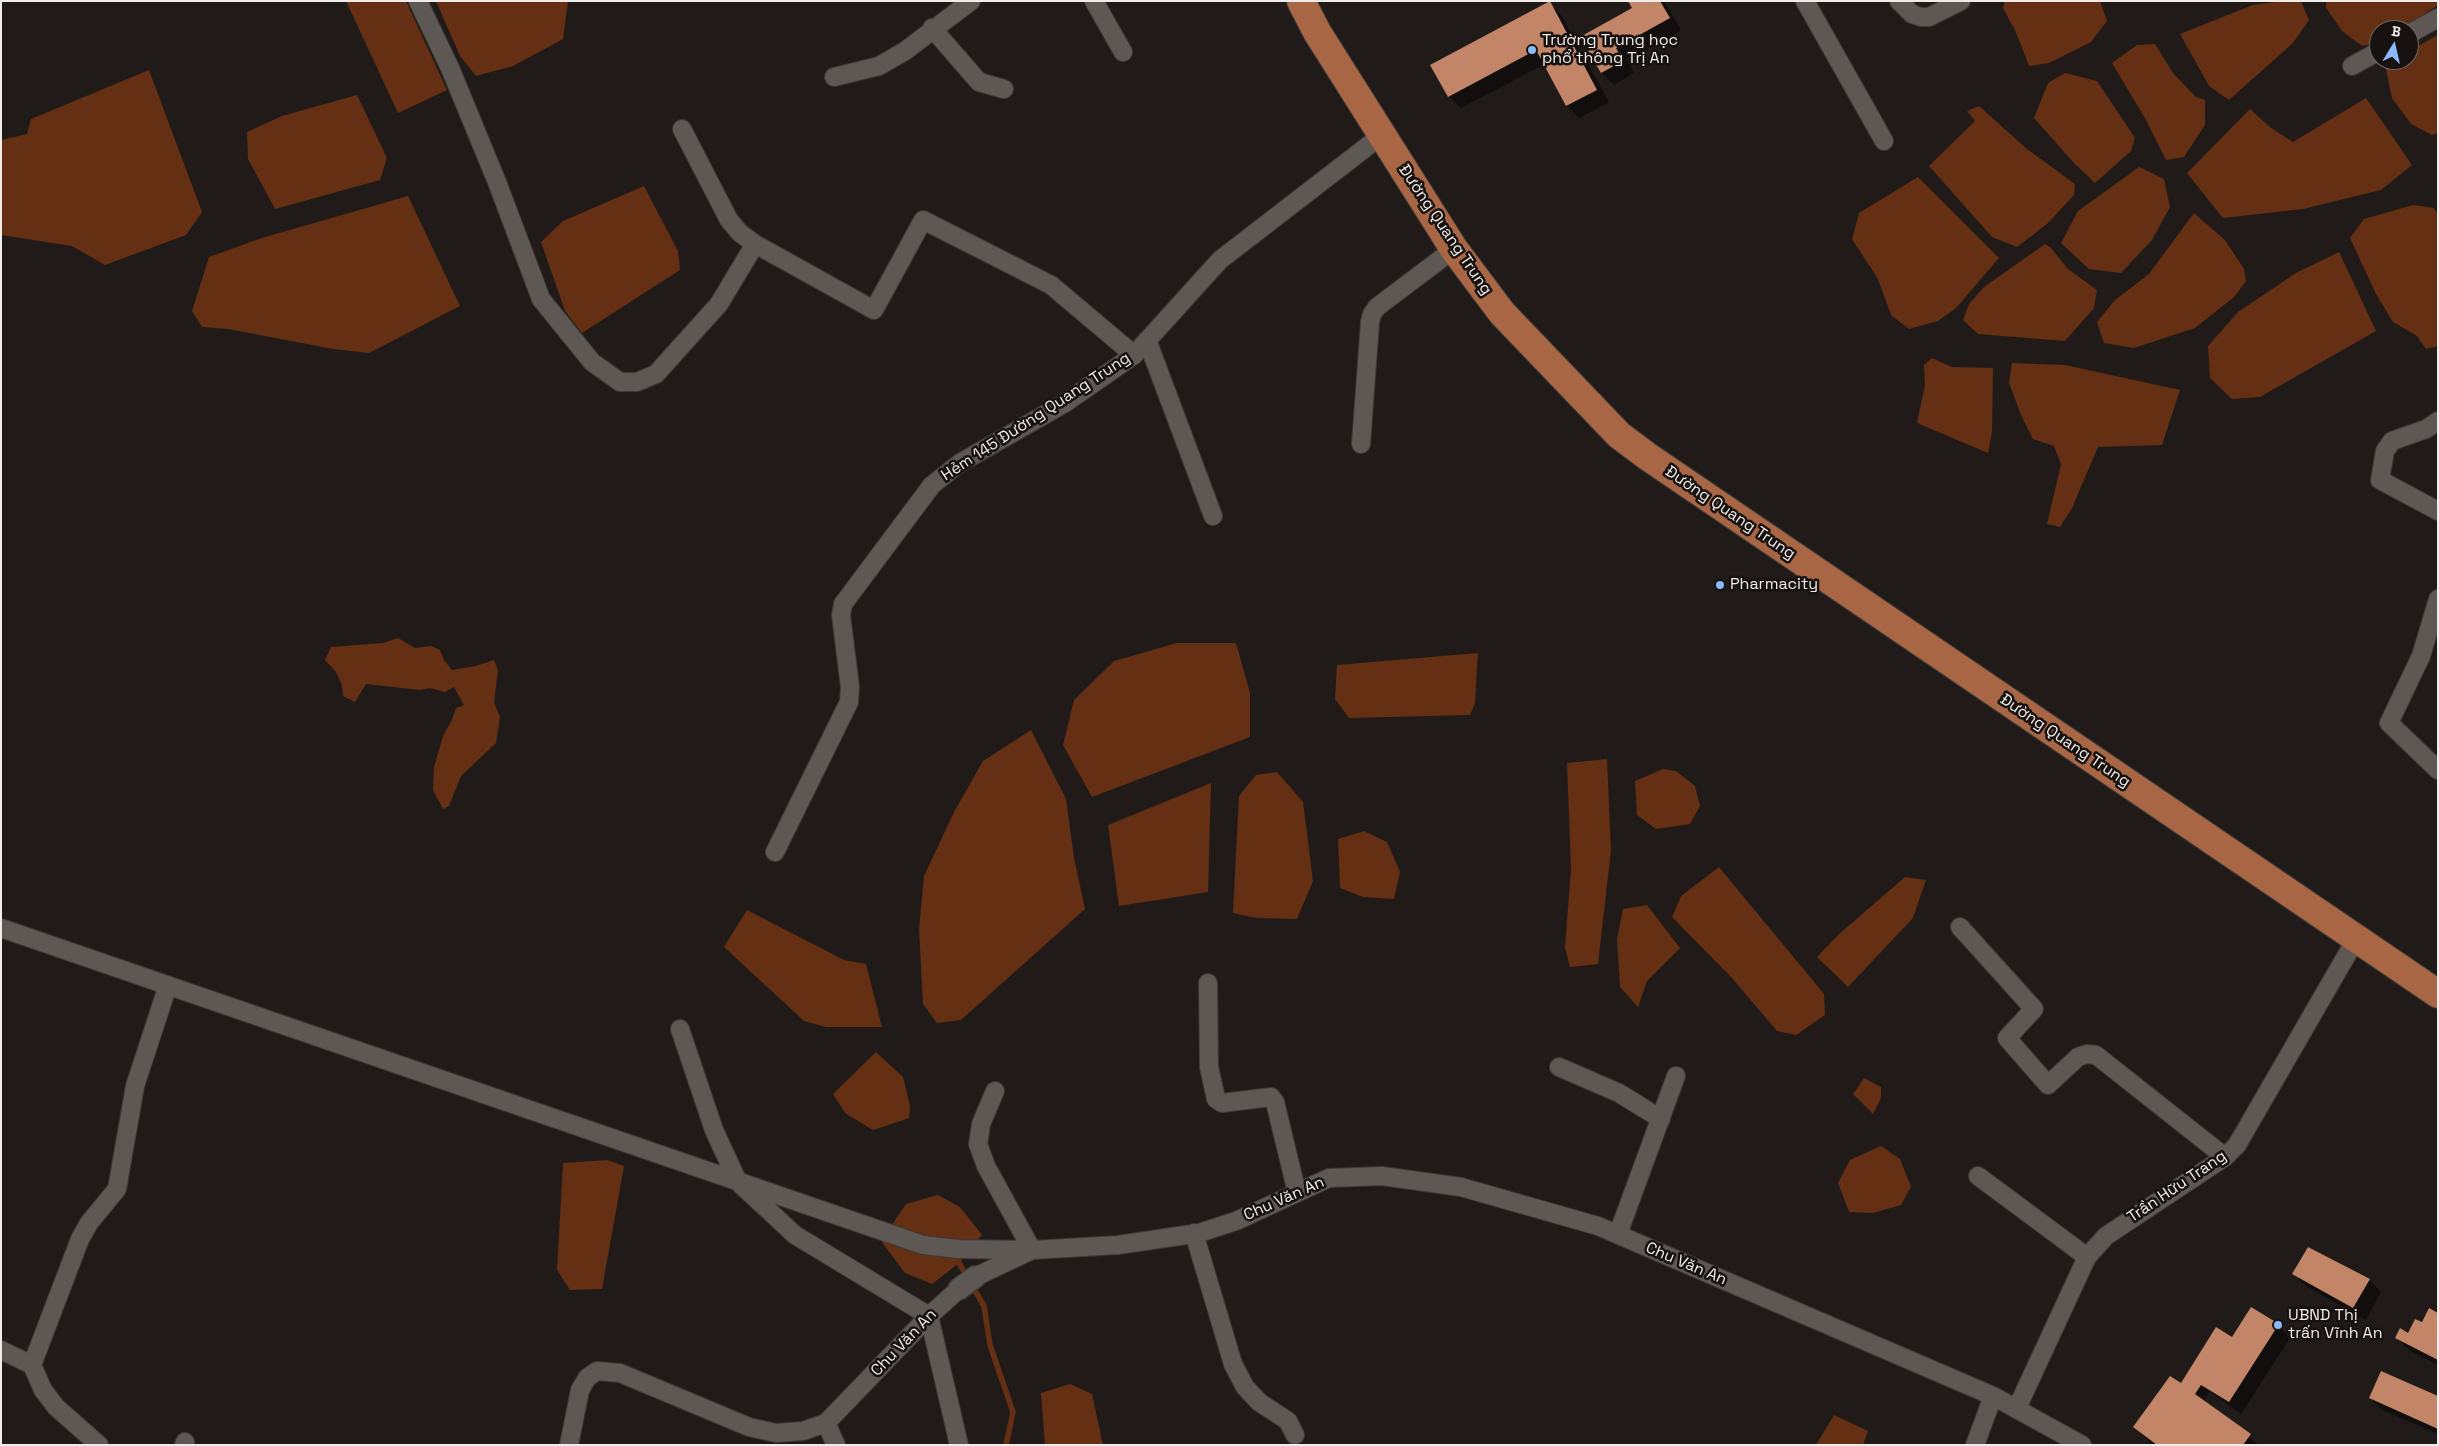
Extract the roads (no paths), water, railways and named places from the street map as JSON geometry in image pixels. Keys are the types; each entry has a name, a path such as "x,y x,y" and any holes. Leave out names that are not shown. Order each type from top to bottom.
{"main road":[{"name":"Đường Quang Trung","path":"1301,1 1316,32 1454,249 1502,313 1596,412 1647,456 2438,994"}],"street":[{"path":"418,1 450,68 541,299 592,362 620,382 637,382 656,374 719,304 755,244"},
{"path":"834,77 879,66 904,51 932,28 971,1"},
{"path":"1094,1 1123,52"},
{"path":"1805,1 1884,142"},
{"path":"1899,1 1912,14 1921,17 1929,17 1961,1"},
{"path":"2419,28 2438,18"},
{"path":"932,28 979,82 1004,89"},
{"path":"2352,66 2369,57"},
{"path":"682,129 729,220 740,233 755,244 874,310 923,220 1051,285 1134,355"},
{"name":"Hẻm 145 Đường Quang Trung","path":"776,852 849,702 850,687 842,615 847,596 932,485 960,463 1064,403 1134,355 1220,260 1382,136"},
{"path":"1361,444 1372,314 1377,307 1454,249"},
{"path":"1148,340 1213,516"},
{"path":"2438,421 2426,429 2392,441 2385,451 2380,480 2438,511"},
{"path":"2438,599 2421,656 2389,723 2438,770"},
{"path":"1960,927 2034,1009 2007,1038 2048,1085 2078,1057 2087,1054 2096,1055 2225,1157"},
{"path":"1,928 923,1245 958,1249 1032,1250 986,1166 978,1144 981,1124 995,1091"},
{"name":"Trần Hữu Trang","path":"2017,1408 2087,1257 2106,1236 2225,1157 2237,1145 2252,1123 2356,939"},
{"path":"1208,983 1209,1067 1216,1099 1222,1103 1267,1096 1275,1102 1297,1193"},
{"path":"32,1365 88,1222 116,1189 123,1163 135,1086 168,985"},
{"path":"680,1029 714,1130 738,1182 794,1235 929,1316 959,1445"},
{"path":"1558,1066 1619,1093 1661,1119"},
{"path":"1618,1234 1676,1076"},
{"name":"Chu Văn An","path":"569,1445 580,1390 587,1378 603,1371 620,1373 749,1427 776,1433 803,1431 826,1423 929,1316 967,1283 1032,1250 1118,1244 1194,1233 1236,1221 1329,1178 1382,1176 1462,1187 1598,1226 1993,1396 2082,1445"},
{"path":"1978,1176 2087,1257"},
{"path":"1194,1233 1233,1364 1245,1387 1259,1402 1288,1421 1295,1435"},
{"path":"1,1350 32,1365 43,1390 56,1407 99,1445"},
{"path":"1974,1445 1993,1396"},
{"path":"826,1423 836,1445"}],"waterway":[{"path":"959,1263 984,1306 990,1345 1013,1412 1006,1445"}],"place":[{"name":"Trường Trung học phổ thông Trị An","path":"1532,50"},
{"name":"Pharmacity","path":"1720,585"},
{"name":"UBND Thị trấn Vĩnh An","path":"2278,1325"}]}
